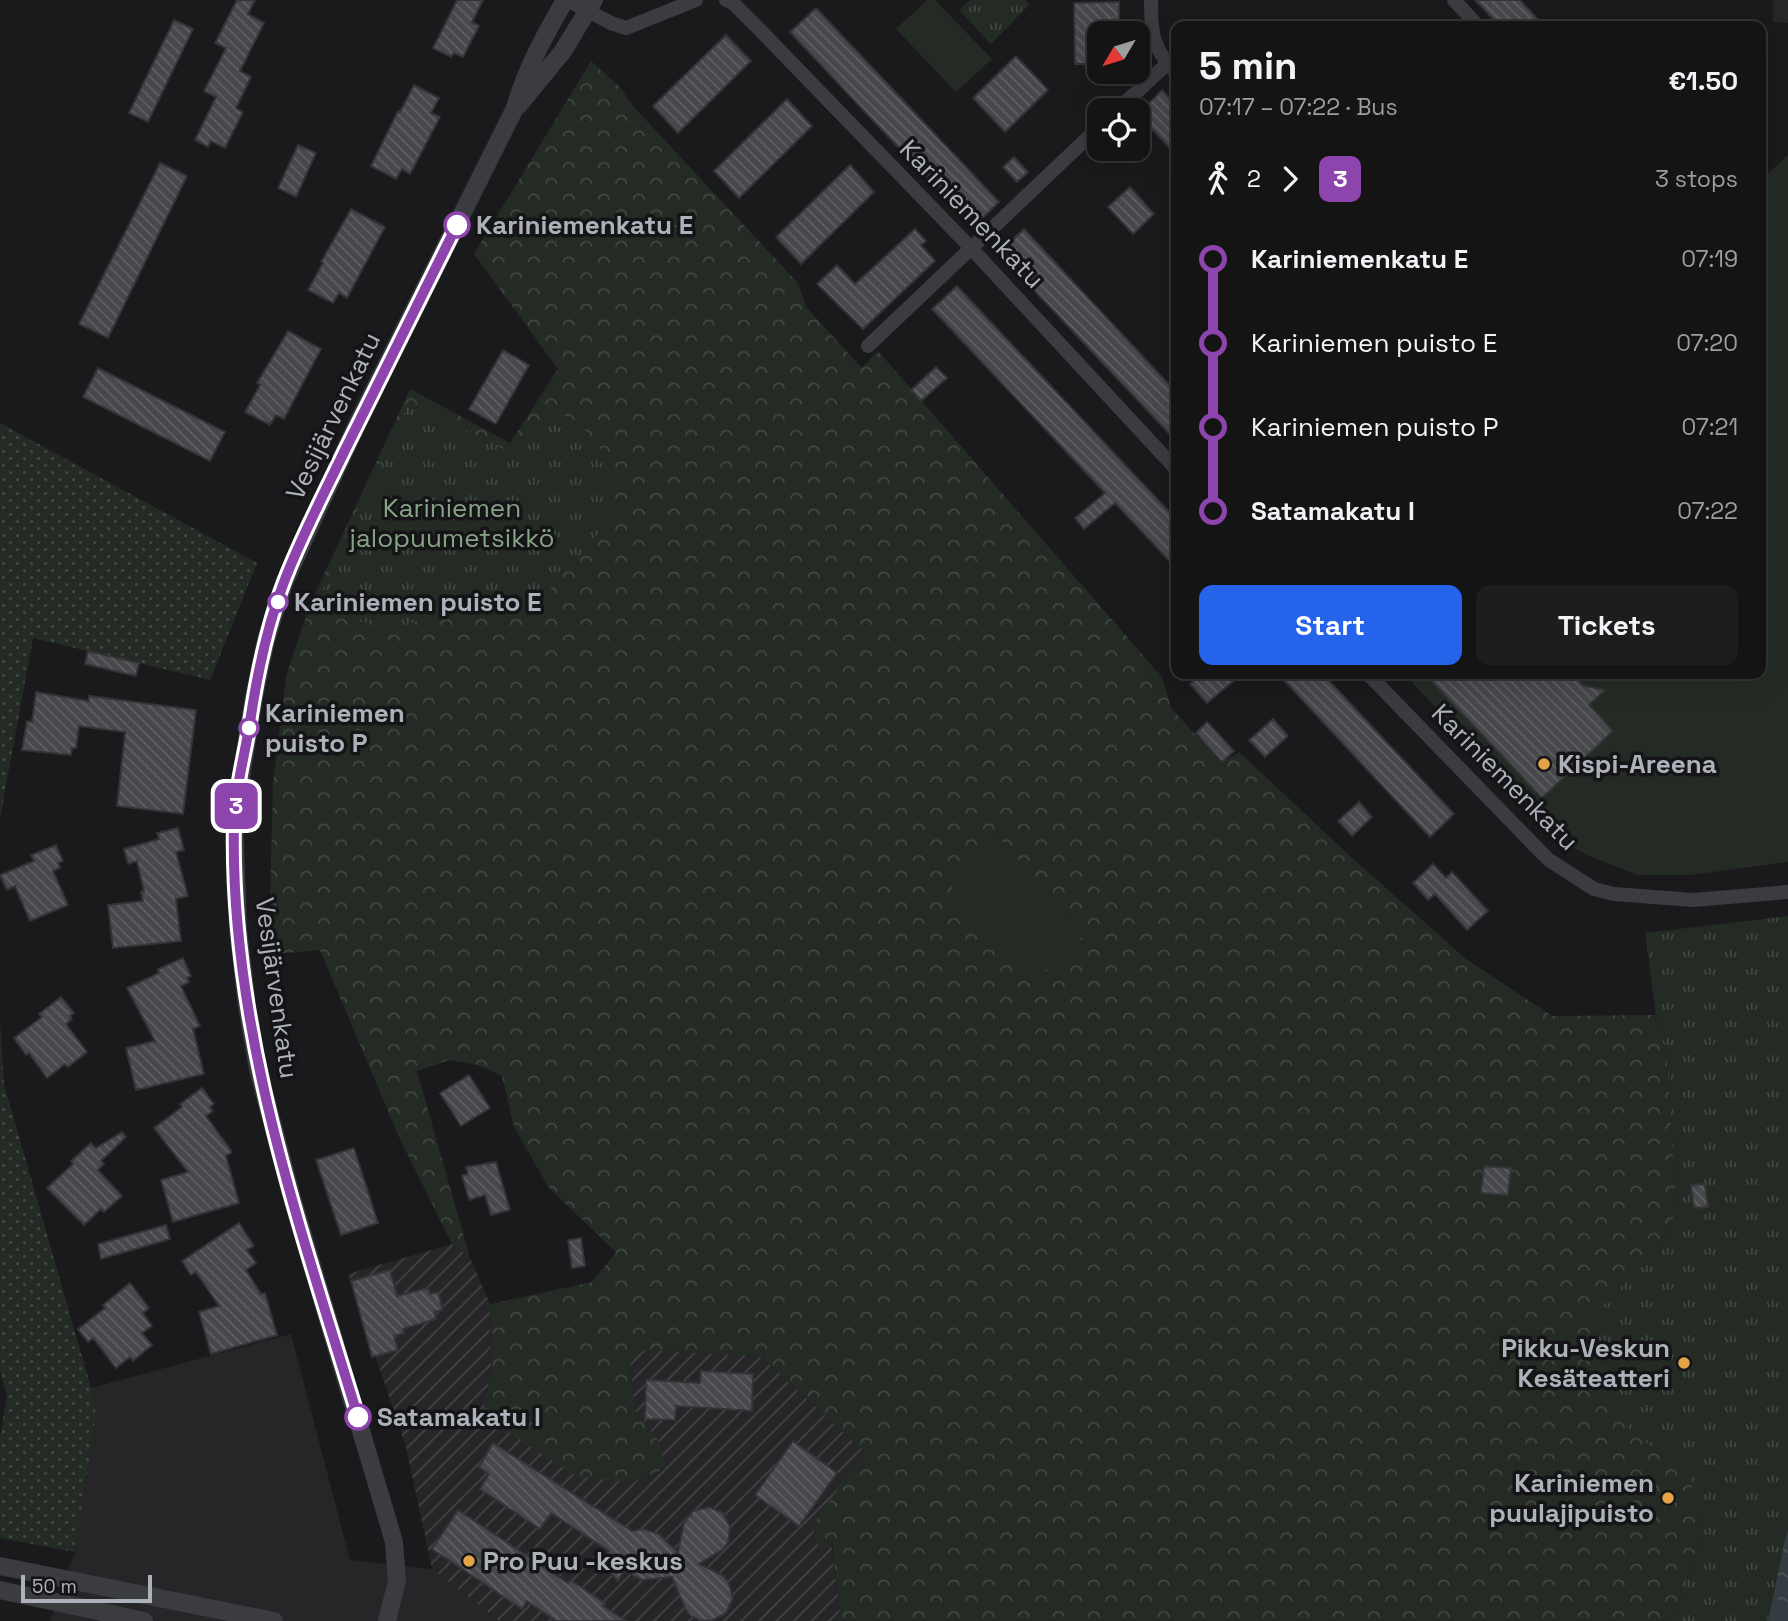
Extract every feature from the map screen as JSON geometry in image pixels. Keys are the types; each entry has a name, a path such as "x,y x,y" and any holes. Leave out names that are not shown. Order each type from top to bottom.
{"street":[{"path":"566,0 591,6 626,28 696,0"},
{"name":"Vesijärvenkatu","path":"387,1621 397,1581 394,1542 379,1484 292,1198 258,1069 238,929 234,820 266,640 284,583 358,422 515,108 522,83 544,37 566,0"},
{"name":"Kariniemenkatu","path":"726,0 732,2 759,29 971,248 1171,464"},
{"path":"1133,98 1171,69 1151,33 1151,0"},
{"path":"1454,0 1473,21"},
{"name":"Vesijärvenkatu","path":"515,108 547,73 591,6"},
{"path":"868,346 1087,138"},
{"name":"Kariniemenkatu","path":"1373,679 1542,854 1594,890 1637,897 1693,900 1788,892"},
{"path":"0,1566 274,1621"},
{"path":"0,1590 144,1621"}],"shaded area":[{"path":"1773,0 1788,0 1788,23 1773,22"},
{"path":"452,1244 470,1258 490,1304 491,1368 483,1416 658,1440 635,1410 630,1364 641,1350 760,1356 864,1451 813,1527 820,1550 831,1542 840,1614 835,1621 499,1621 432,1569 406,1447 348,1274"},
{"path":"291,1334 350,1560 432,1569 499,1621 50,1621 75,1552 96,1413 91,1388"}],"green space":[{"path":"927,0 935,0 992,59 956,92 896,29"},
{"path":"970,0 1025,0 1029,5 991,44 959,10"},
{"path":"591,61 620,87 632,105 798,283 806,307 862,368 878,351 1162,677 1171,708 1221,763 1239,752 1351,857 1466,959 1552,1016 1656,1015 1667,1058 1676,1201 1670,1237 1590,1319 1633,1434 1690,1470 1701,1543 1671,1621 835,1621 840,1614 832,1543 820,1551 812,1527 864,1451 760,1356 641,1350 630,1365 635,1410 658,1440 666,1468 634,1482 578,1477 483,1416 491,1368 490,1304 592,1282 616,1252 549,1188 514,1127 502,1076 478,1065 449,1060 417,1071 470,1258 452,1244 399,1137 320,950 275,954 270,900 273,783 286,676 309,607 410,389 510,443 558,369 474,254"},
{"path":"1788,155 1788,862 1691,875 1638,875 1591,857 1563,842 1409,679 1766,679 1766,175"},
{"name":"Kariniemen jalopuumetsikkö","path":"409,403 517,455 550,406 583,428 600,449 608,462 612,478 609,518 593,541 536,605 504,613 469,611 440,615 394,627 313,614 343,540"},
{"path":"0,423 257,563 210,680 33,638 0,818"},
{"path":"996,834 1084,934 1057,966 1032,973 949,899 953,884"},
{"path":"1788,916 1788,1530 1768,1621 1671,1621 1701,1543 1690,1471 1633,1434 1615,1408 1590,1318 1670,1237 1676,1201 1667,1058 1656,1015 1645,933"},
{"path":"0,1020 4,1084 96,1413 75,1552 0,1538 0,1438 7,1395 0,1371"}],"water":[{"path":"1788,1530 1788,1621 1768,1621 1785,1540"}],"building":[{"path":"237,0 255,0 248,14 264,23 240,71 251,77 236,108 243,112 225,148 211,141 208,147 195,140 216,97 204,91 226,48 215,43"},
{"path":"457,0 483,0 472,22 479,26 463,57 454,53 451,57 433,48"},
{"path":"1475,0 1520,0 1539,21 1495,21"},
{"path":"1119,2 1119,21 1087,21 1087,64 1075,64 1074,3"},
{"path":"816,8 999,202 973,227 790,32"},
{"path":"174,20 193,29 148,122 129,113"},
{"path":"726,35 751,61 678,133 653,106"},
{"path":"1016,56 1048,90 1005,132 973,98"},
{"path":"414,85 439,98 431,113 440,117 410,174 402,169 396,179 371,166"},
{"path":"1162,90 1171,100 1171,150 1150,127 1150,102"},
{"path":"787,99 812,126 739,198 714,171"},
{"path":"298,145 316,153 296,197 278,188"},
{"path":"1014,157 1028,172 1017,182 1003,167"},
{"path":"160,163 187,176 108,338 79,324"},
{"path":"850,165 874,192 801,264 776,237"},
{"path":"1130,187 1154,214 1133,234 1108,207"},
{"path":"351,209 385,227 347,298 339,293 333,303 308,290"},
{"path":"915,229 926,241 921,245 935,261 863,329 817,284 837,265 855,284"},
{"path":"1024,229 1171,387 1171,436 999,253"},
{"path":"957,286 1171,514 1171,563 1115,503 1084,529 1075,518 1105,493 932,309"},
{"path":"288,331 321,349 284,419 276,415 270,425 245,412 260,385 257,383"},
{"path":"503,350 529,365 496,424 469,409"},
{"path":"936,367 947,378 921,401 911,390"},
{"path":"98,368 225,432 210,461 83,397"},
{"path":"88,651 139,663 136,676 85,664"},
{"path":"1196,679 1236,679 1207,703 1190,684"},
{"path":"1283,679 1328,679 1454,814 1430,837"},
{"name":"Kispi-Areena","path":"1430,679 1578,679 1583,685 1605,690 1589,705 1613,731 1542,798"},
{"path":"36,692 89,701 89,696 196,710 183,814 117,806 125,732 79,726 76,748 72,748 71,755 22,750 27,721 32,722"},
{"path":"1273,719 1288,736 1265,757 1249,740"},
{"path":"1207,722 1234,751 1222,762 1196,733"},
{"path":"1359,802 1372,817 1352,836 1338,821"},
{"path":"178,828 184,850 176,852 188,896 176,899 181,941 113,948 108,905 143,901 141,892 144,891 137,861 128,864 124,849 159,839 157,833"},
{"path":"56,845 63,861 58,863 60,868 53,871 68,905 30,921 15,886 7,890 0,875 34,861 31,855"},
{"path":"1433,864 1446,878 1452,872 1488,911 1467,930 1435,894 1428,900 1413,883"},
{"path":"183,958 191,976 187,978 189,982 181,986 200,1026 193,1029 204,1074 136,1090 126,1048 155,1041 127,988 159,973 158,969"},
{"path":"61,997 74,1013 66,1024 87,1052 68,1067 65,1064 47,1078 14,1038 42,1017 39,1014"},
{"path":"469,1075 490,1108 461,1126 440,1093"},
{"path":"202,1088 214,1104 210,1107 213,1111 206,1116 232,1152 226,1156 239,1203 173,1222 161,1180 188,1172 154,1128"},
{"path":"122,1132 126,1137 101,1161 104,1164 98,1170 122,1196 104,1212 101,1209 84,1225 47,1188 91,1143 96,1148"},
{"path":"354,1148 378,1223 341,1235 316,1160"},
{"path":"496,1162 510,1210 491,1215 485,1195 469,1200 462,1175 468,1174 466,1167"},
{"path":"1484,1166 1511,1168 1508,1195 1481,1193"},
{"path":"1705,1184 1708,1207 1694,1208 1691,1185"},
{"path":"239,1223 254,1246 247,1250 256,1263 246,1270 261,1294 265,1293 277,1335 211,1354 199,1312 219,1306 196,1272 191,1275 182,1261"},
{"path":"166,1225 170,1239 101,1259 98,1244"},
{"path":"581,1238 585,1266 572,1268 568,1240"},
{"path":"390,1270 397,1296 428,1288 430,1294 438,1292 443,1310 434,1312 436,1319 403,1329 404,1333 394,1336 398,1350 372,1357 351,1281"},
{"path":"130,1283 149,1308 143,1313 152,1326 142,1333 152,1345 133,1361 130,1357 116,1368 93,1338 88,1342 78,1329 105,1308 103,1305"},
{"path":"701,1371 753,1374 752,1411 676,1406 675,1420 645,1419 646,1380 700,1383"},
{"path":"793,1441 837,1473 799,1526 755,1495"},
{"path":"493,1443 632,1531 643,1529 659,1534 678,1553 684,1523 693,1511 709,1507 723,1513 730,1527 728,1543 699,1564 722,1575 728,1581 733,1598 726,1613 711,1621 691,1616 672,1577 642,1580 624,1571 618,1581 603,1565 602,1559 609,1551 551,1513 540,1529 480,1489 489,1474 479,1467"},
{"path":"458,1510 568,1583 570,1580 605,1603 603,1606 626,1621 556,1621 527,1601 522,1609 432,1549"}],"bus line":[{"name":"3","path":"358,1417 292,1198 258,1069 238,929 234,820 266,640 284,583 358,422 457,225"}],"place":[{"name":"Kariniemenkatu E","path":"457,225"},
{"name":"Kariniemen puisto E","path":"278,602"},
{"name":"Kariniemen puisto P","path":"249,728"},
{"name":"Kispi-Areena","path":"1544,764"},
{"name":"Pikku-Veskun Kesäteatteri","path":"1684,1363"},
{"name":"Satamakatu I","path":"358,1417"},
{"name":"Kariniemen puulajipuisto","path":"1668,1498"},
{"name":"Pro Puu -keskus","path":"469,1561"}]}
